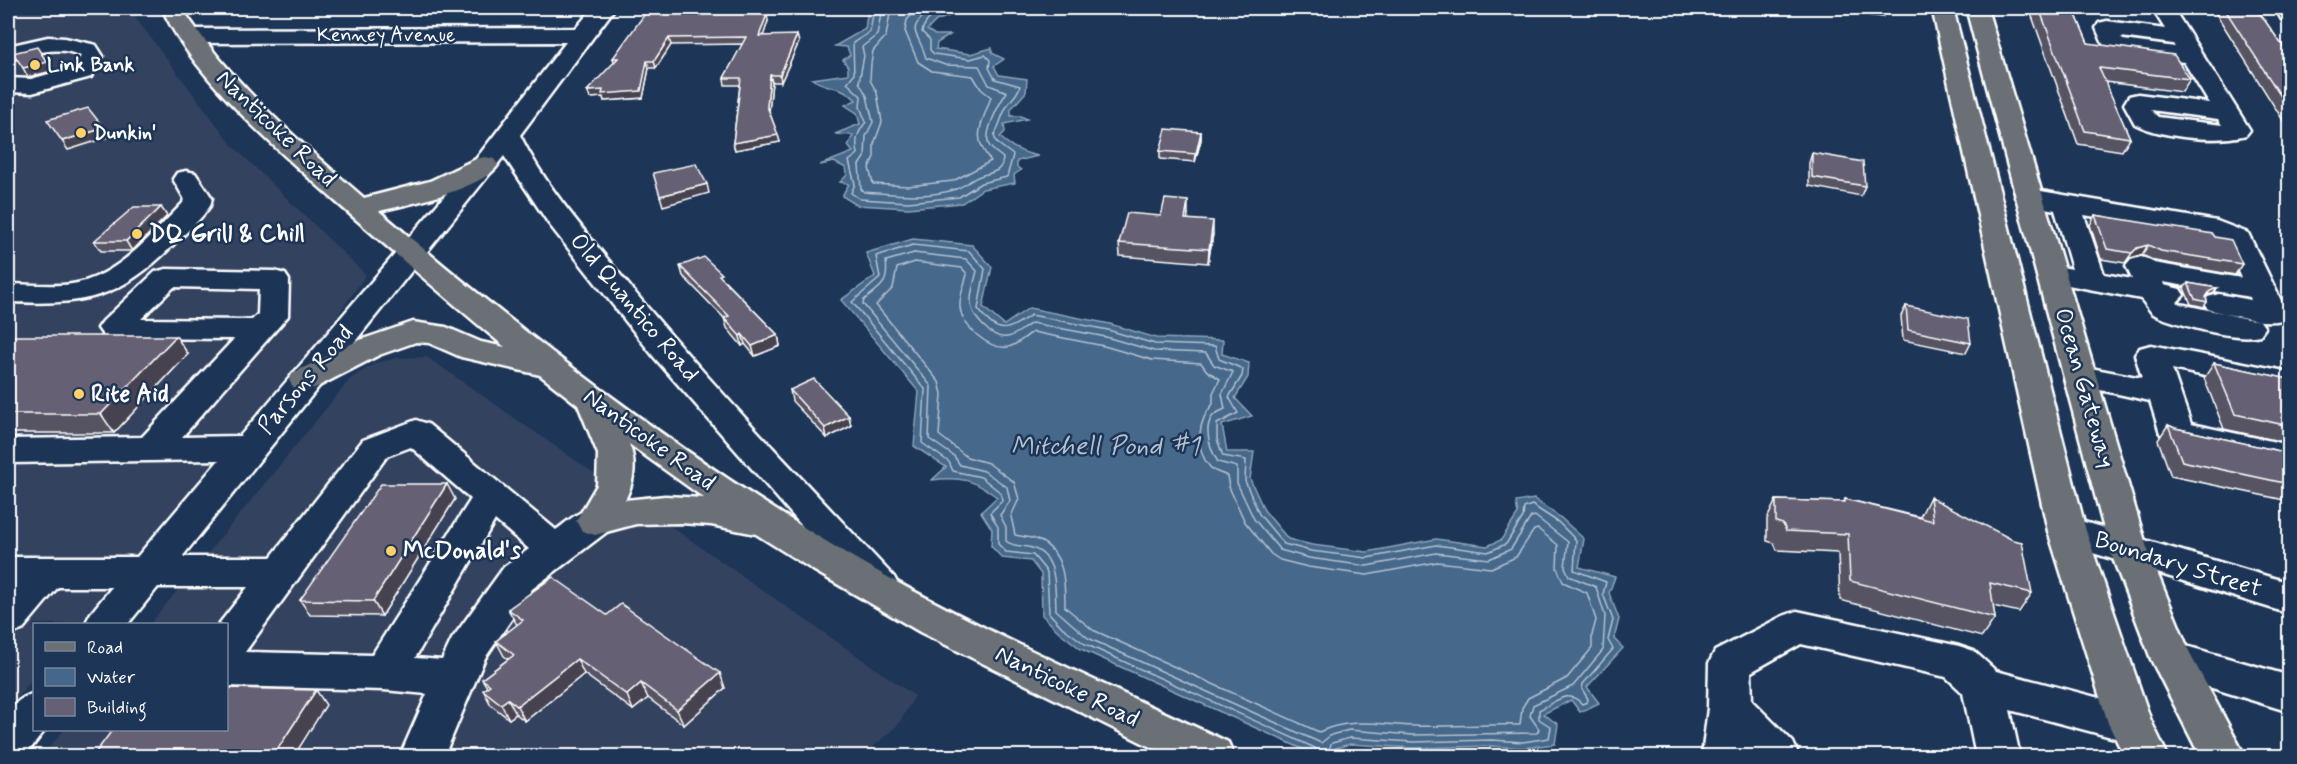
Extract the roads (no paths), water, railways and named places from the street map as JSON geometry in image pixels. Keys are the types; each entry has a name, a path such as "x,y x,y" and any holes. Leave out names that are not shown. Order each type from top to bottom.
{"main road":[{"name":"Nanticoke Road","path":"172,8 211,67 269,127 412,254 593,401 667,456 777,529 993,652 1212,756"},
{"name":"Ocean Gateway","path":"1942,8 2067,531 2138,740"},
{"name":"Ocean Gateway","path":"1976,8 2128,548 2172,659 2223,756"},
{"path":"358,207 435,189 464,178 485,165"},
{"path":"305,380 368,348 413,332 435,334 472,351 552,368"},
{"path":"593,401 616,454 615,485 595,521"},
{"path":"595,521 636,511 730,513 777,529"}],"street":[{"path":"507,135 604,8"},
{"path":"2163,8 2227,113"},
{"path":"2286,8 2289,15"},
{"name":"Kenney Avenue","path":"189,36 582,35"},
{"path":"13,44 61,42 88,50 92,56 83,72 32,86 15,83"},
{"path":"53,72 87,63"},
{"name":"Parsons Road","path":"106,623 248,448 412,254 507,135"},
{"name":"Old Quantico Road","path":"507,135 520,162 559,218 666,350 881,590"},
{"path":"8,293 73,293 100,286 122,275 196,206 198,198 186,179"},
{"path":"2030,197 2067,204 2112,220 2217,229 2238,239 2267,302 2274,331 2201,319 2163,308 2135,275"},
{"path":"2067,204 2091,281"},
{"path":"2052,274 2091,281 2135,275 2267,302"},
{"path":"2135,275 2188,298"},
{"path":"2219,303 2267,302"},
{"path":"151,449 260,330"},
{"path":"2289,383 2151,354 2177,433 2289,457"},
{"path":"2080,376 2163,393"},
{"path":"228,643 375,448 416,432 555,550"},
{"path":"8,451 248,448"},
{"path":"384,674 491,496"},
{"path":"422,756 467,651 518,578 595,521"},
{"name":"Boundary Street","path":"2067,531 2289,599"},
{"path":"8,572 281,572"},
{"path":"8,619 48,572"},
{"path":"1722,755 1730,708 1730,663 1797,627 1959,663 1983,685 2138,740"},
{"path":"2172,659 2289,694"},
{"path":"228,669 384,674 455,679"},
{"path":"1983,685 1998,756"},
{"path":"1730,708 1777,756"},
{"path":"8,745 33,712"}],"water":[{"path":"868,8 969,8 936,21 927,30 935,35 950,35 937,43 936,49 970,54 992,48 992,53 1004,59 994,66 999,75 1027,79 1026,92 1011,109 1011,116 1021,116 1027,119 1004,124 1005,132 1000,137 1017,150 1038,156 1017,161 1017,167 1021,170 1014,175 1015,183 983,189 962,203 908,208 857,205 842,196 849,184 840,182 847,175 846,168 834,162 820,165 853,152 848,146 853,135 835,134 860,124 857,113 845,105 856,100 840,89 812,79 848,74 848,67 843,60 850,55 847,47 835,46 865,29"},
{"name":"Mitchell Pond #1","path":"913,239 972,245 992,267 983,307 1004,325 1029,308 1110,324 1156,338 1223,340 1222,354 1249,363 1248,377 1235,398 1252,416 1222,425 1227,452 1254,452 1250,479 1264,510 1288,539 1312,545 1367,552 1436,539 1487,546 1501,540 1518,514 1516,502 1534,499 1561,518 1584,539 1579,567 1615,577 1609,593 1619,619 1614,639 1623,648 1587,687 1599,703 1580,712 1571,700 1543,714 1558,724 1555,744 1523,748 1491,746 1413,748 1350,744 1336,748 1330,756 1318,756 1081,649 1042,615 1041,574 1031,561 1002,558 991,546 992,529 981,512 997,497 967,481 932,480 946,467 914,446 919,392 841,300 875,276 866,253"}],"tunnel":[{"path":"29,78 53,72"}],"place":[{"name":"Link Bank","path":"35,65"},
{"name":"Dunkin'","path":"81,133"},
{"name":"DQ Grill & Chill","path":"137,234"},
{"name":"Rite Aid","path":"79,394"},
{"name":"McDonald's","path":"391,551"}]}
